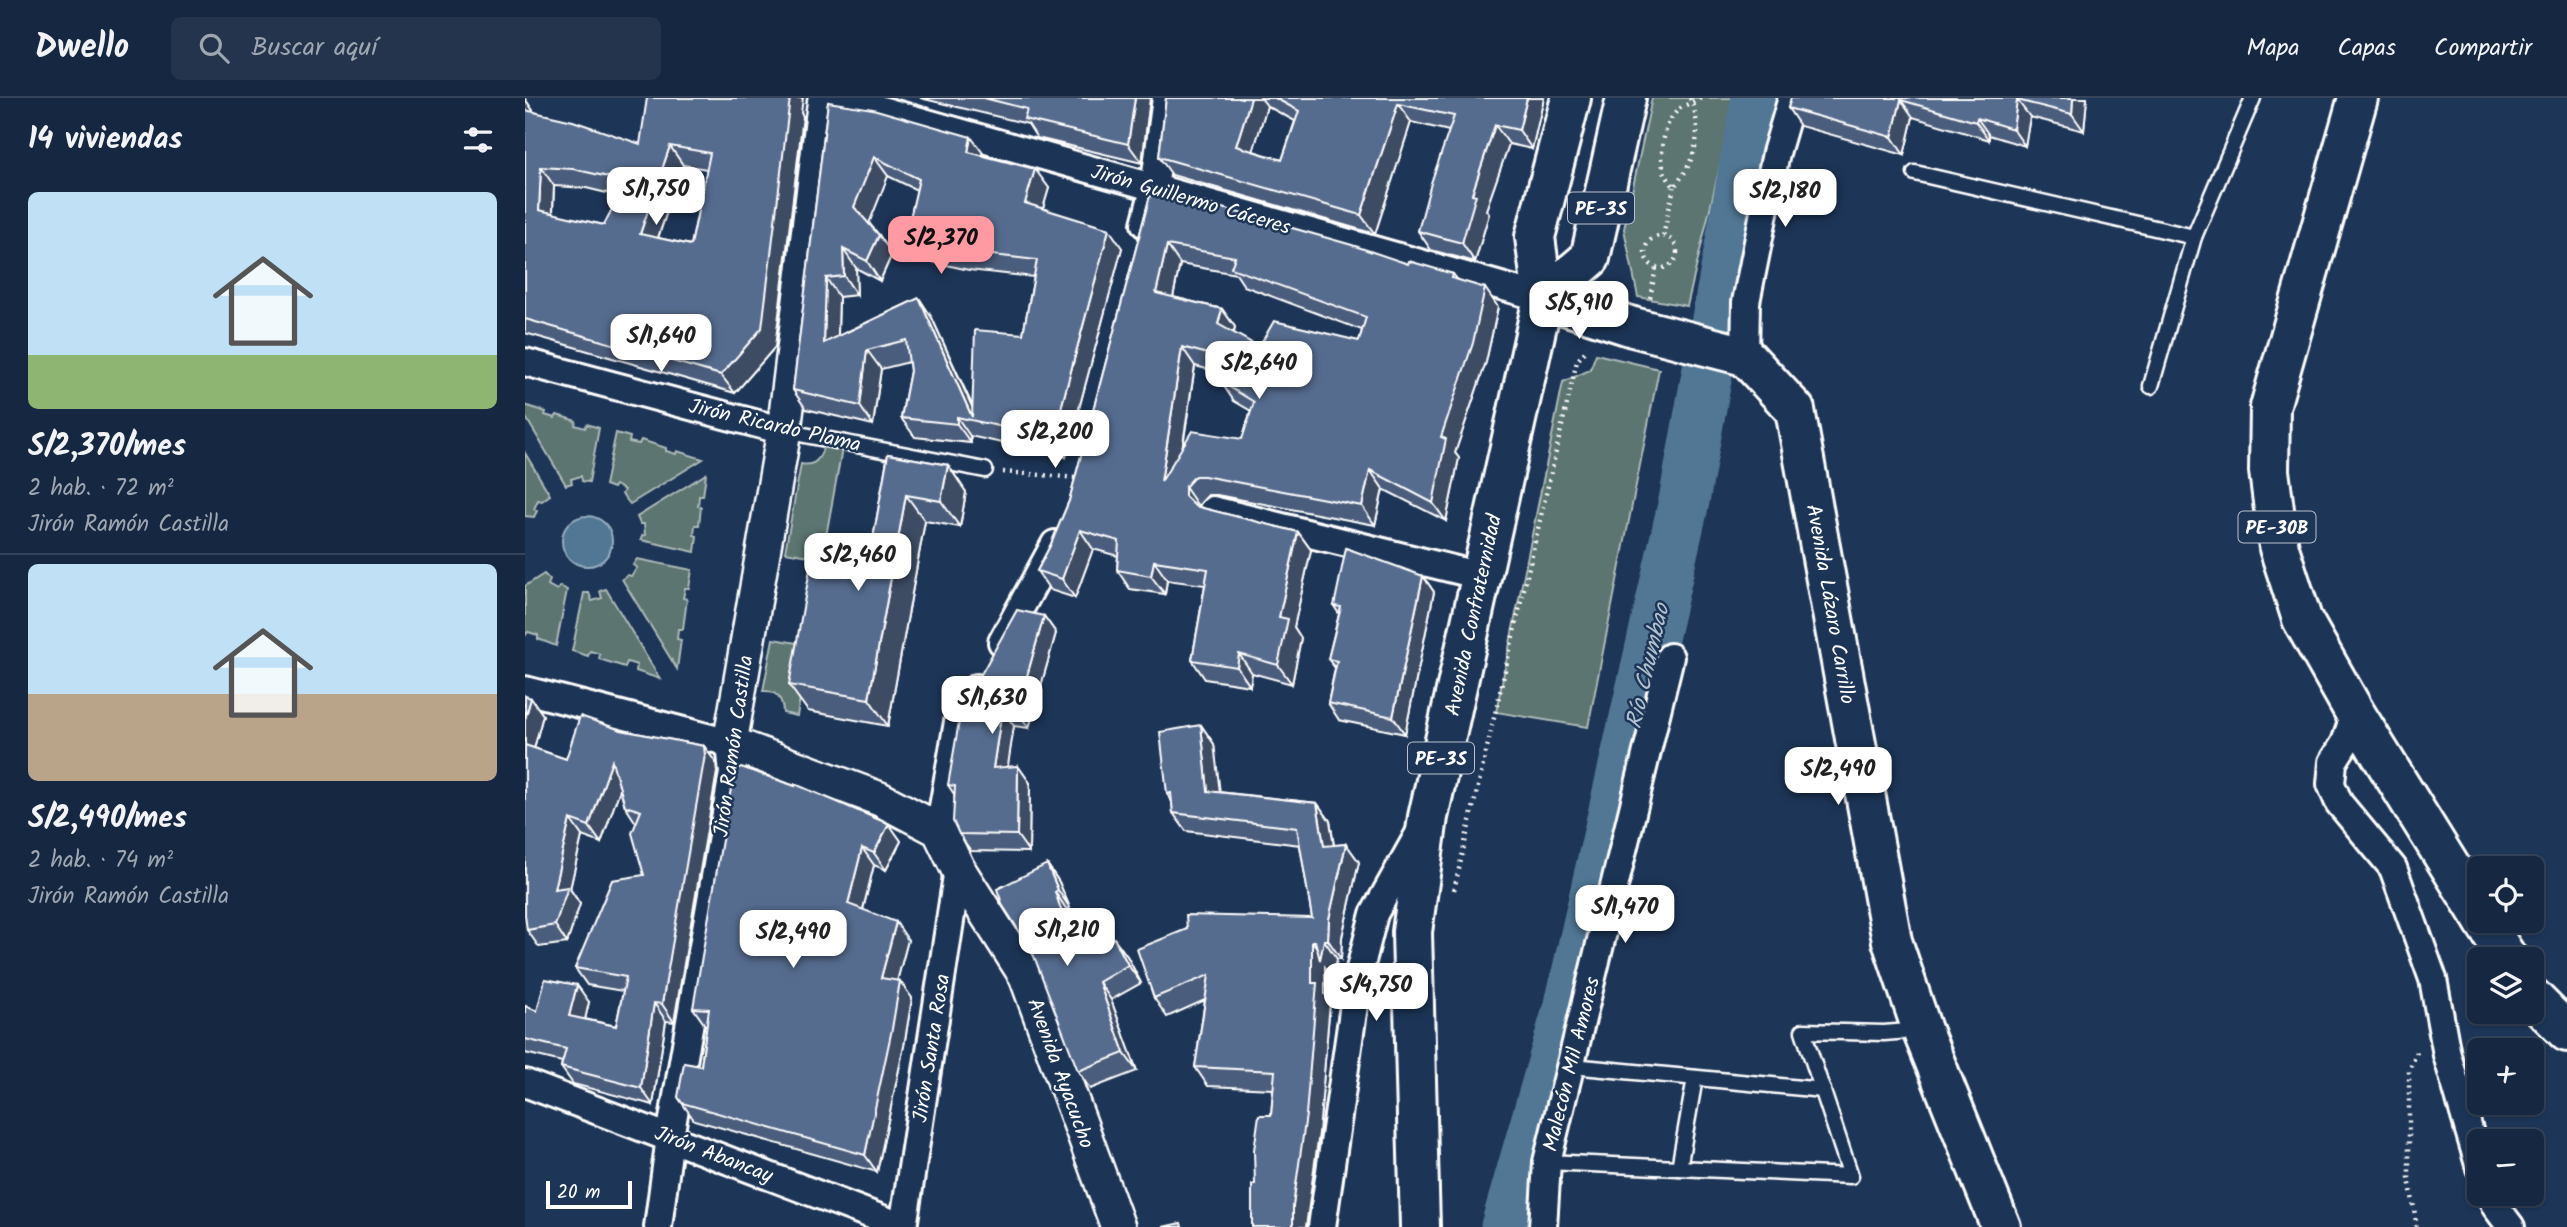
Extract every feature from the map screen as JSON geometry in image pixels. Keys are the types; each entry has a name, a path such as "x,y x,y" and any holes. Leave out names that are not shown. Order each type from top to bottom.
{"main road":[{"name":"PE-3S","path":"1543,298 1535,237 1571,98"},
{"name":"PE-3S","path":"1543,298 1590,258 1626,98"},
{"name":"PE-30B","path":"2358,98 2270,407 2269,471 2279,548 2302,619 2355,713 2467,894"},
{"path":"1543,298 1633,327 1740,355"},
{"name":"Avenida Confraternidad","path":"1420,1227 1412,932 1428,817 1543,298"},
{"name":"Avenida Lázaro Carrillo","path":"1740,355 1795,411 1892,941 1922,1030 2001,1227"},
{"path":"2544,1009 2567,1032"}],"street":[{"name":"Jirón Ramón Castilla","path":"658,1227 670,1137 733,773 730,743 784,431 825,98"},
{"name":"Jirón Guillermo Cáceres","path":"839,98 1543,298"},
{"path":"1140,241 1154,189 1166,98"},
{"path":"1740,355 1746,302 1776,153 1791,98"},
{"name":"Jirón Ricardo Plama","path":"525,362 784,431"},
{"path":"1213,510 1481,576"},
{"path":"525,690 730,743 880,799 939,830 958,722 1050,557 1062,526"},
{"name":"Malecón Mil Amores","path":"1543,1227 1547,1162 1670,657"},
{"path":"2355,713 2346,743 2333,762 2331,783 2339,803 2393,868 2433,979 2458,1100 2467,1129"},
{"path":"1322,1227 1358,977 1374,914 1428,817"},
{"name":"Avenida Ayacucho","path":"939,830 958,869 1026,976 1118,1227"},
{"name":"Jirón Santa Rosa","path":"903,1227 958,869"},
{"name":"Jirón Abancay","path":"525,1083 903,1227"},
{"path":"2495,1206 2511,1227"}],"lane":[{"path":"2151,386 2194,237 2253,98"},
{"path":"1915,173 2194,237"},
{"name":"Jirón Ricardo Plama","path":"784,431 985,470"},
{"path":"1547,1162 1851,1176 1803,1031 1922,1030"},
{"path":"1572,1066 1823,1090"},
{"path":"1679,1168 1695,1078"}],"path":[{"path":"1674,187 1663,169 1663,142 1667,128 1677,110 1691,100 1701,98"},
{"path":"1663,236 1674,187 1686,172 1695,150 1699,130 1691,100"},
{"path":"1663,236 1672,240 1677,250 1675,260 1662,268 1651,265 1645,251 1649,242 1663,236"},
{"path":"1454,892 1577,361 1587,348 1596,347"},
{"path":"985,470 1089,481"},
{"path":"2417,1227 2409,1178 2409,1071 2437,1008"}],"green space":[{"path":"1652,98 1736,98 1687,306 1638,297 1624,229"},
{"path":"1596,354 1659,369 1588,727 1496,712 1563,382 1590,370"},
{"path":"525,405 546,412 545,415 555,418 557,415 576,421 575,425 585,428 587,424 599,428 589,482 582,481 581,476 571,479 572,483 566,485 525,416"},
{"path":"616,433 630,437 629,442 639,444 641,440 666,448 666,451 676,454 677,451 703,459 630,504 622,494 624,490 615,485 613,488 605,485"},
{"path":"823,445 842,449 822,558 785,552 801,464 810,464 817,460"},
{"path":"525,453 550,495 542,501 538,500 534,517 525,516"},
{"path":"706,474 703,496 699,496 698,506 701,507 699,525 695,525 695,552 641,540 645,535 644,524 640,524 637,517"},
{"path":"637,559 692,570 689,588 685,588 683,598 687,599 683,629 678,629 677,639 681,640 677,669 622,579 631,576 637,568 633,565"},
{"path":"544,574 550,580 548,585 557,590 560,586 567,590 556,646 538,639 538,635 528,632 525,636 525,586"},
{"path":"606,589 660,679 636,671 637,665 627,662 625,667 599,659 600,654 590,651 588,656 572,651 584,593 589,593 592,601 602,598 600,591"},
{"path":"773,639 809,645 797,716 783,713 778,697 772,692 763,691"}],"water":[{"path":"587,516 605,523 612,541 605,559 587,566 569,559 562,541 569,523"}],"building":[{"path":"647,98 790,98 762,328 721,375 525,319 525,110 573,121 640,144","holes":["670,146 710,153 691,245 640,234","541,167 573,169 626,181 604,225 539,210"]},
{"path":"984,98 1135,98 1128,144 1024,119 1027,109"},
{"path":"1166,98 1251,98 1236,146 1282,160 1299,111 1275,98 1527,98 1519,130 1495,125 1472,194 1476,195 1462,243 1418,231 1454,116 1398,104 1361,215 1159,157"},
{"path":"1791,98 2073,98 2072,114 2017,100 2013,129 1977,118 1976,122 1901,100 1892,137 1788,108"},
{"path":"828,102 873,109 971,137 968,152 1035,169 1025,203 1109,229 1053,438 957,417 957,424 901,418 910,371 906,340 867,350 860,406 793,390","holes":["874,157 919,179 905,240 956,251 1037,260 1023,334 975,330 972,417 919,298 824,343 826,278 844,276 843,249 867,261 879,235 854,207"]},
{"path":"1152,188 1352,245 1408,264 1409,261 1453,274 1452,278 1485,288 1473,343 1441,437 1446,439 1433,503 1370,470 1362,506 1204,476 1195,476 1185,487 1185,496 1195,506 1298,532 1279,617 1288,619 1278,665 1239,654 1237,667 1192,660 1208,569 1154,561 1151,576 1117,570 1119,541 1080,530 1062,579 1037,571 1069,501","holes":["1167,245 1235,257 1231,268 1366,317 1359,341 1274,321 1259,347 1218,324 1222,309 1156,293","1182,347 1234,361 1221,382 1254,402 1242,439 1192,431 1161,482"]},
{"path":"888,454 948,465 941,501 906,495 869,699 789,685 812,558 868,567"},
{"path":"1346,548 1423,576 1393,717 1328,703 1337,661 1328,659 1341,607 1334,606"},
{"path":"1017,610 1044,616 1017,711 1002,709 993,768 1018,766 1017,835 959,834 953,821 955,786 948,785 961,710"},
{"path":"525,696 531,698 525,719"},
{"path":"580,716 621,730 704,746 705,755 662,1004 654,1003 641,1088 561,1067 566,1049 525,1039 525,1006 537,1011 545,979 577,985 569,1016 616,1026 626,977 575,968 612,880 644,875 632,833 641,811 625,806 612,761 589,826 570,819 554,889 568,887 555,925 527,930 525,745 566,759"},
{"path":"1201,725 1208,791 1317,803 1324,846 1346,844 1329,919 1328,940 1324,940 1320,960 1315,941 1312,941 1312,983 1317,983 1293,1227 1252,1227 1254,1150 1259,1115 1271,1115 1275,1071 1195,1067 1209,975 1154,998 1137,949 1187,929 1186,915 1312,918 1297,828 1173,813 1171,793 1167,794 1160,732"},
{"path":"741,767 795,784 889,824 874,853 862,848 848,904 896,922 881,978 900,981 865,1155 682,1103 678,1097 684,1063 701,1066 709,1009 693,1008 734,771"},
{"path":"1047,864 1058,890 1055,892 1076,954 1114,938 1128,965 1099,982 1124,1053 1078,1071 1032,951 1003,906 997,889"},
{"path":"1181,1223 1182,1227 1163,1227"}],"waterway":[{"name":"Río Chumbao","path":"1506,1227 1572,996 1684,501 1757,98"}]}
